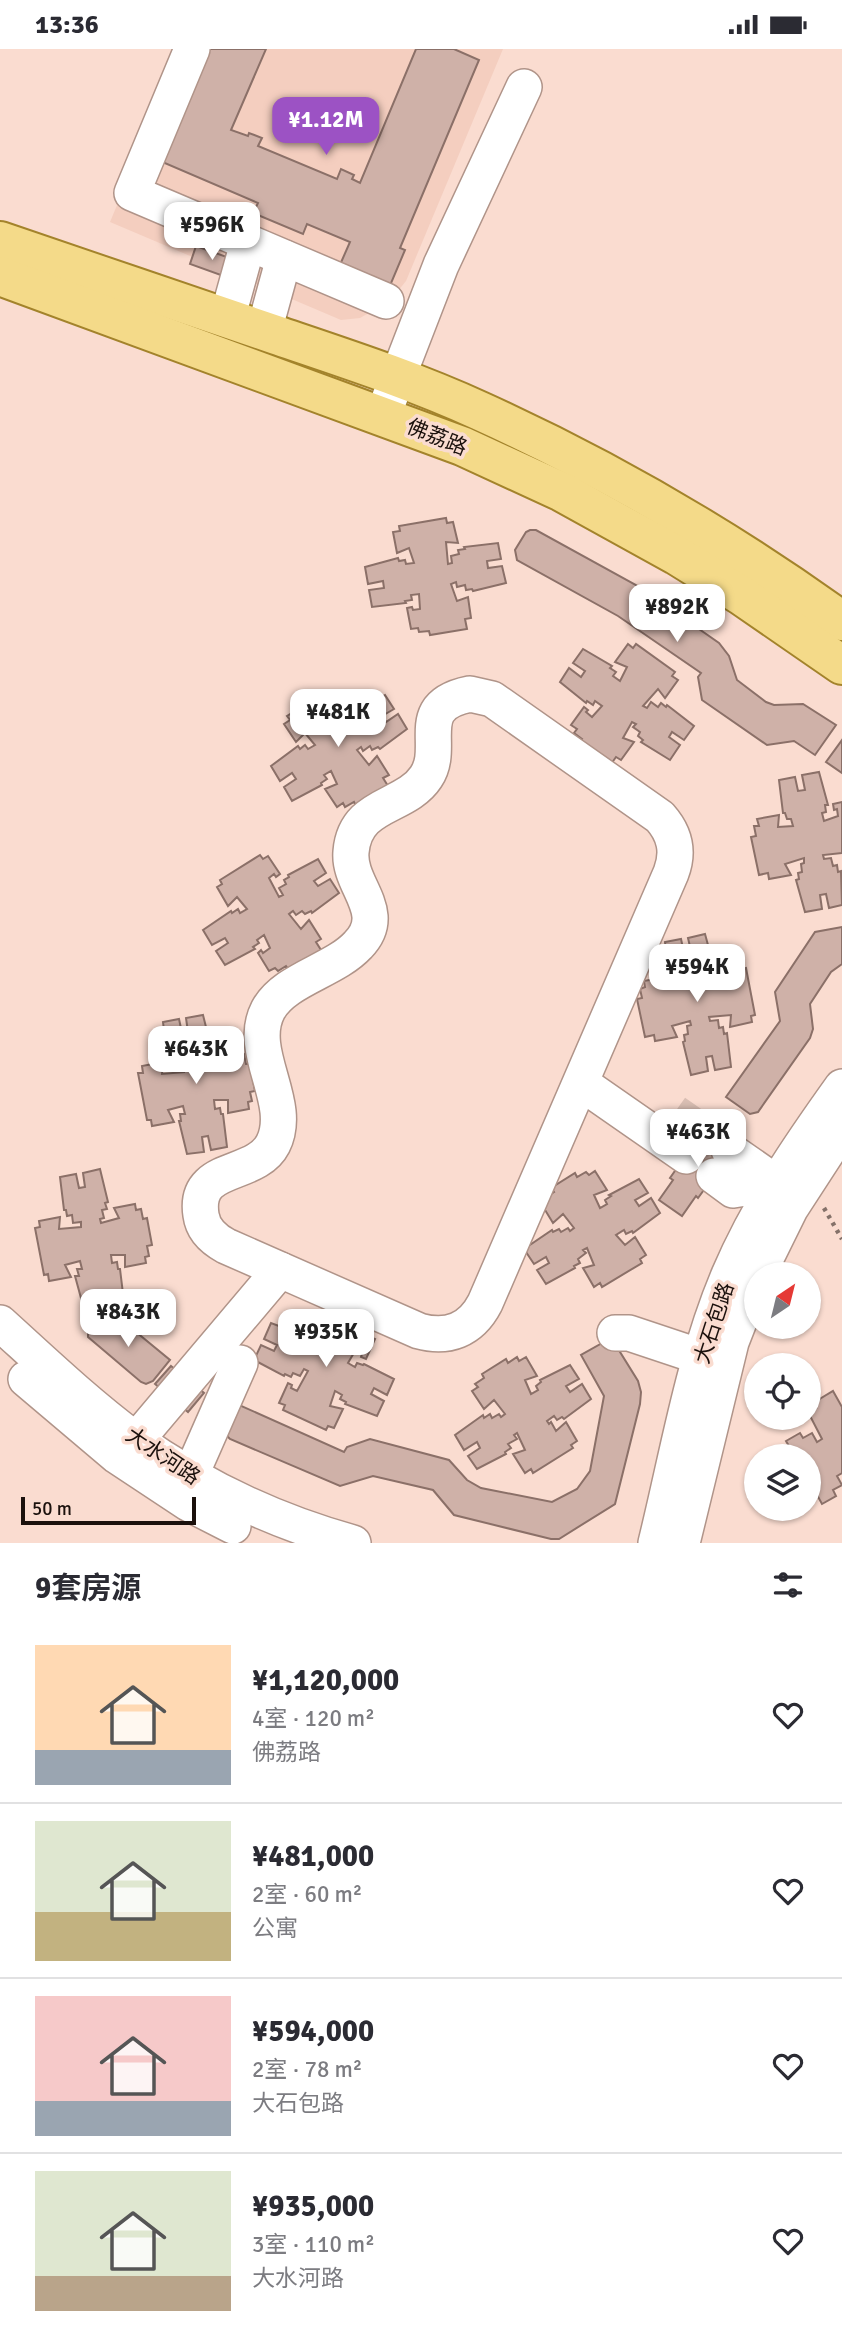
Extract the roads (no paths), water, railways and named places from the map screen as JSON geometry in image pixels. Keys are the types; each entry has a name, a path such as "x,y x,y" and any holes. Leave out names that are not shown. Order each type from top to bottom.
{"main road":[{"name":"佛荔路","path":"0,241 264,331 478,410 579,458 695,523 763,565 842,621"},
{"name":"佛荔路","path":"0,276 383,415 462,446 562,492 687,562 742,596 842,665"}],"street":[{"path":"192,49 132,193 386,301"},
{"path":"383,415 441,265 524,87"},
{"path":"227,319 248,243"},
{"path":"264,331 284,258"},
{"path":"482,695 492,699 660,817 675,842 675,863 581,1083 485,1303 474,1321 443,1335 419,1331 226,1246 209,1234 201,1216 202,1196 214,1179 222,1173 254,1164 271,1147 278,1126 262,1035 268,1011 282,994 349,953 364,937 368,926 369,906 351,864 353,840 365,819 374,811 416,788 428,775 432,765 431,735 436,716 449,701 459,697 482,695"},
{"path":"581,1083 685,1156"},
{"name":"大石包路","path":"656,1543 701,1357 729,1275 787,1190 833,1135 842,1087"},
{"path":"721,1163 733,1190 787,1190"},
{"name":"大石包路","path":"762,1262 787,1190"},
{"path":"128,1450 280,1270"},
{"name":"大石包路","path":"682,1543 731,1342 744,1309"},
{"name":"大水河路","path":"0,1323 97,1409 128,1450"},
{"path":"615,1333 629,1333 701,1357"},
{"name":"大水河路","path":"0,1355 81,1428 128,1450 185,1487 246,1532 274,1543"},
{"path":"185,1487 240,1363"},
{"name":"大水河路","path":"185,1487 353,1543"}],"tunnel":[{"path":"675,1112 729,1150"}]}
